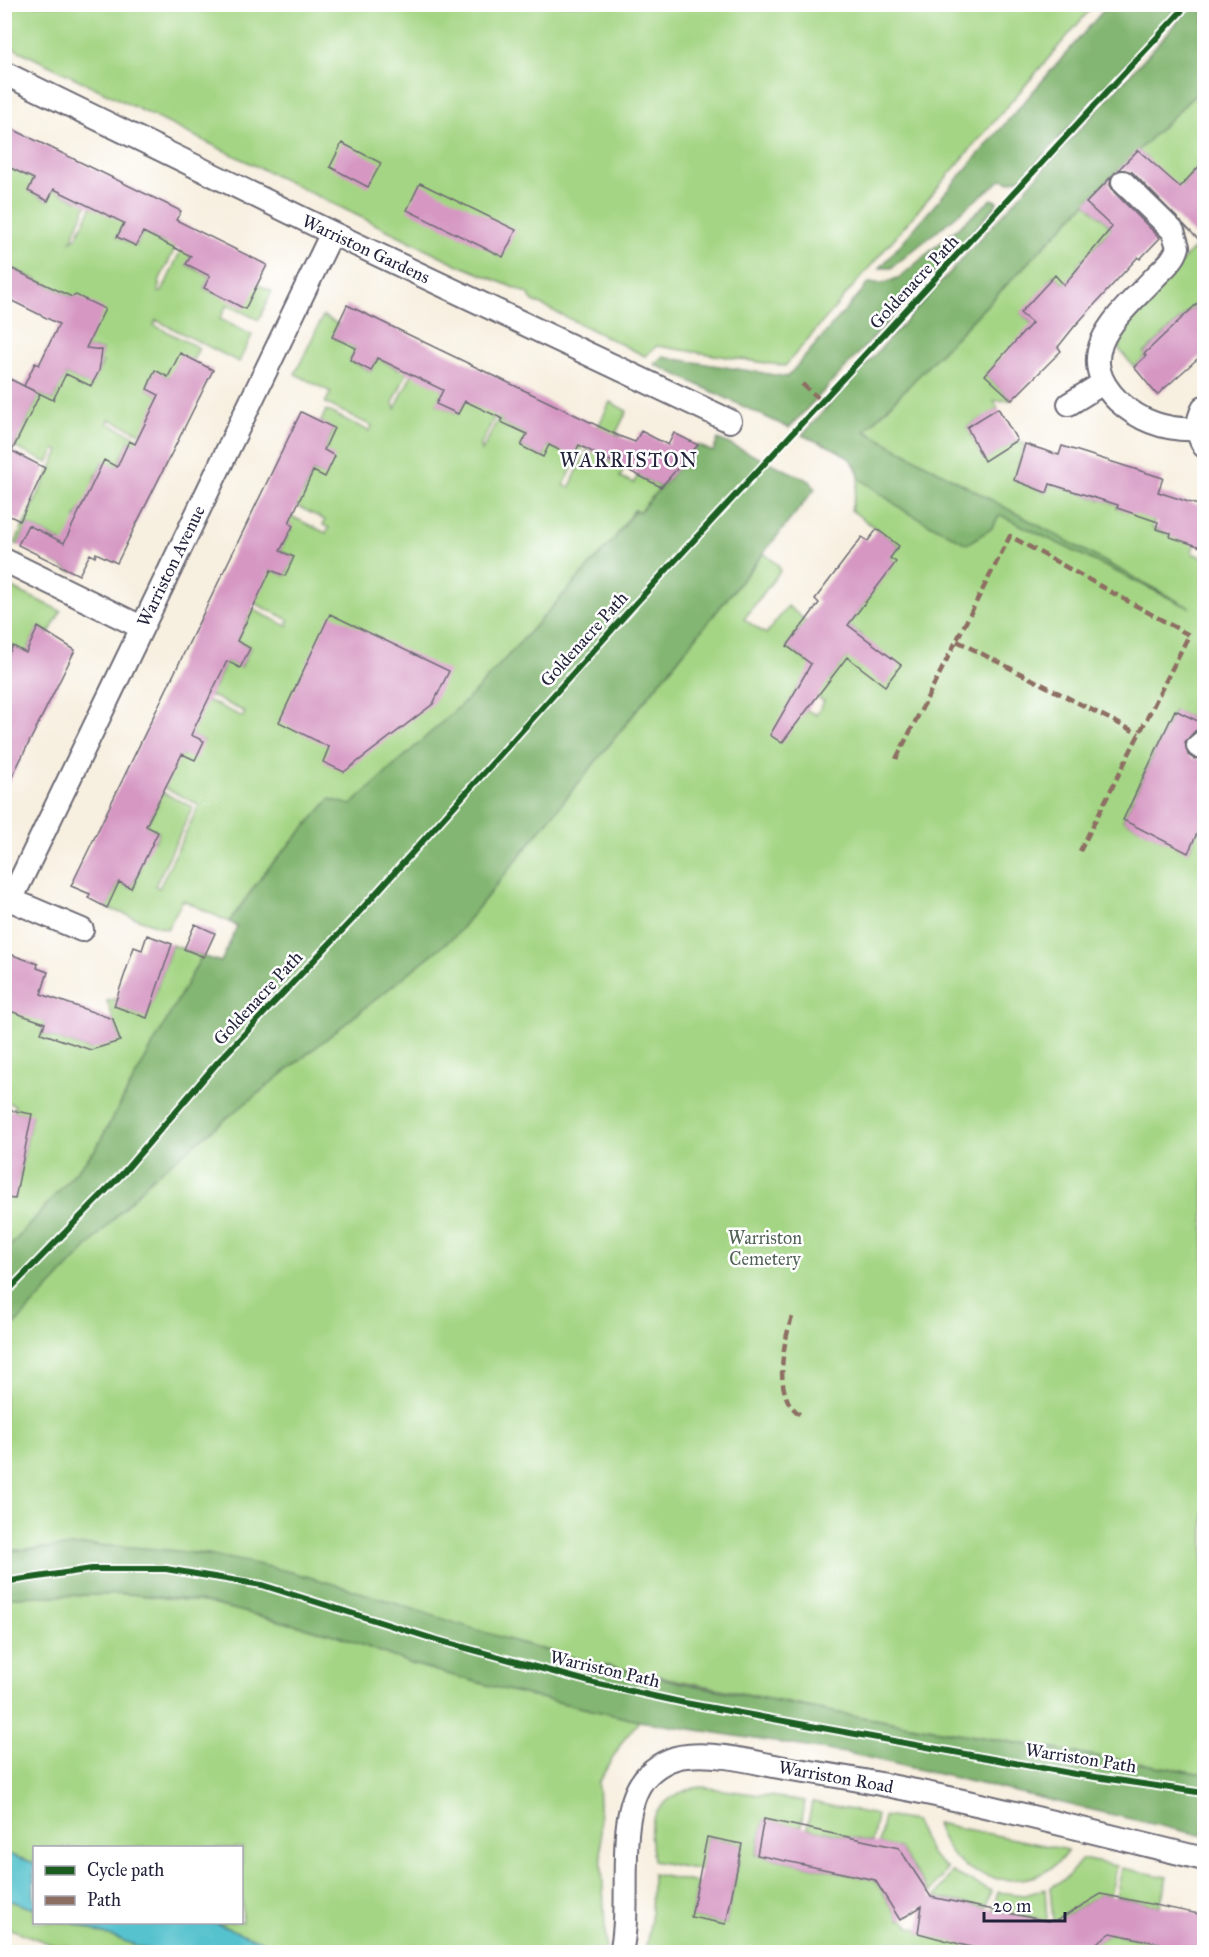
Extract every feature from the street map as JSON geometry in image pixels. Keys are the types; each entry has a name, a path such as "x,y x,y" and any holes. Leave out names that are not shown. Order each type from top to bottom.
{"street":[{"name":"Warriston Gardens","path":"4,73 332,233 730,421"},
{"path":"1123,182 1173,231 1178,247 1171,261 1103,336 1097,362 1103,383 1122,404 1146,421 1201,437 1198,420 1204,406"},
{"name":"Warriston Avenue","path":"82,930 8,898 332,233"},
{"path":"1069,404 1103,383"},
{"path":"4,560 141,627"},
{"name":"Warriston Road","path":"621,1953 626,1926 627,1824 631,1806 637,1791 653,1770 663,1763 688,1755 830,1774 974,1803 1204,1859"}],"green space":[{"path":"4,5 1094,5 785,366 657,346 645,356 531,300 529,294 459,265 5,44"},
{"path":"1108,5 1181,5 1022,178 1009,182 1002,179 891,268 880,268"},
{"path":"1193,5 1204,5 1204,86 1103,185 865,431 1190,608 1000,515 991,529 967,544 905,511 859,478 857,469 846,456 802,435"},
{"path":"1204,86 1204,161 1182,185 1204,208 1204,213 1138,150"},
{"path":"4,161 11,168 34,179 28,191 48,201 54,189 77,201 84,186 93,190 71,241 76,238 99,192 124,223 117,237 136,246 143,232 164,243 182,234 160,279 158,292 162,292 182,247 192,252 187,265 210,276 204,288 213,293 257,284 272,291 259,320 227,305 220,319 252,335 239,362 156,320 154,325 199,348 193,360 168,377 155,371 147,389 159,395 154,439 109,419 107,423 150,443 147,450 129,441 117,467 103,461 93,482 106,489 81,508 76,517 72,572 51,561 61,541 28,525 18,545 15,543 59,451 55,449 48,463 14,447 40,394 53,400 66,374 91,386 103,362 100,361 102,350 83,348 72,297 5,265"},
{"path":"992,199 997,202 995,207 789,428 654,364 663,357 787,377 869,283 885,283 900,277"},
{"name":"Warriston Cemetery","path":"1086,203 1112,228 1077,265 1079,268 1064,284 1054,275 1047,282 1057,292 1021,313 1035,327 985,375 1012,400 994,401 998,409 967,427 984,460 1017,440 1025,444 1014,480 1047,493 1050,484 1118,505 1117,508 1155,518 1152,528 1194,544 1192,553 1204,558 1204,724 1174,710 1123,820 1188,852 1204,817 1204,1774 833,1712 589,1662 447,1622 309,1577 209,1554 89,1545 5,1551 4,1335 151,1179 456,935 764,553 778,565 780,571 744,619 766,634 788,606 806,621 787,646 830,679 863,636 848,625 895,562 890,558 899,546 851,510 859,478 905,511 991,529 1000,514 1164,595 865,431","holes":["798,687 824,701 816,715 790,701"]},
{"path":"1204,237 1204,278 1198,283 1204,297 1144,353 1146,356 1134,367 1118,348 1137,310"},
{"path":"323,316 338,324 333,337 356,348 350,361 371,371 377,358 398,369 405,355 413,359 393,403 395,409 418,361 443,390 437,404 458,414 465,401 502,401 481,445 482,451 505,404 509,406 501,422 527,434 521,446 543,457 549,445 573,456 580,442 584,444 564,485 569,488 610,402 627,411 616,433 620,435 607,460 624,469 620,477 634,483 638,475 661,487 639,512 634,510 614,539 473,694 351,806 330,799 265,872 229,922 183,900 167,929 107,908 119,882 131,888 141,868 129,861 142,835 155,841 159,833 146,826 159,801 141,792 145,784 193,807 155,886 159,888 199,805 147,779 204,741 191,735 189,692 243,717 245,712 192,687 196,679 214,688 227,661 241,668 250,648 237,641 249,617 230,607 233,600 287,626 289,620 236,594 271,570 285,576 294,557 280,551 293,526 274,516 278,510 326,533 329,528 323,525 325,520 283,499 289,488 303,494 313,471 325,476 324,450 334,429 321,422 326,410 369,431 372,426 325,403 331,392 295,374"},
{"path":"718,439 810,481 815,489 456,935 151,1179 5,1335 5,1252 95,1150 202,956 221,962 237,926 229,922 265,872 330,799 351,805 473,694 614,539 635,510 639,512 698,445 713,452"},
{"path":"8,586 61,611 49,633 38,628 26,653 13,646 5,663 4,593"},
{"path":"172,945 202,956 95,1150 5,1252 5,1176 19,1179 32,1115 14,1111 15,1105 5,1102 5,991 45,1023 41,1033 90,1050 101,1019 111,1043 120,1040 107,1001 117,998 131,1003 128,1011 147,1017"},
{"path":"89,1545 145,1548 255,1563 344,1587 554,1653 665,1679 896,1723 1204,1774 1204,1836 852,1754 639,1721 498,1688 412,1664 339,1636 205,1602 130,1594 5,1597 5,1551"},
{"path":"130,1594 205,1602 339,1636 412,1664 498,1688 639,1721 622,1742 598,1783 606,1948 602,1952 288,1952 218,1924 243,1924 243,1846 33,1846 33,1863 5,1853 4,1597"},
{"path":"702,1787 805,1801 801,1827 764,1820 756,1855 875,1880 900,1920 903,1919 910,1927 919,1929 919,1933 1002,1952 645,1952 651,1919 652,1874 698,1883 691,1917 726,1924 742,1844 707,1837 701,1870 653,1861 650,1830 658,1810 678,1794"},
{"path":"812,1802 877,1815 872,1842 807,1828"},
{"path":"884,1816 914,1821 931,1854 947,1869 930,1893 899,1848 879,1844"},
{"path":"936,1823 1068,1850 1045,1872 1015,1880 999,1879 984,1875 956,1859 943,1842"},
{"path":"1082,1859 1117,1866 1110,1896 1101,1894 1053,1921 1050,1888 1067,1877"},
{"path":"1122,1868 1167,1877 1160,1906 1116,1897"},
{"path":"952,1872 991,1891 986,1908 935,1897"},
{"path":"1045,1889 1047,1921 993,1910 998,1892 1025,1895"},
{"path":"4,1899 33,1909 33,1924 75,1924 156,1952 80,1952 70,1946 53,1945 5,1927"},
{"path":"1111,1933 1202,1952 1082,1952"}],"water":[{"path":"4,1853 33,1863 33,1909 5,1899"},
{"path":"75,1924 218,1924 288,1952 156,1952"}],"building":[{"path":"4,125 181,211 176,220 267,265 245,309 204,288 210,276 186,264 191,256 143,232 136,246 117,237 124,223 54,189 48,201 28,191 34,179 4,165"},
{"path":"342,143 381,163 368,187 330,167"},
{"path":"1138,150 1180,187 1204,161 1204,245 1132,172 1119,169"},
{"path":"1111,177 1110,185 1114,192 1160,238 1140,259 1138,257 1074,327 1058,347 1061,351 1012,400 985,375 1032,323 1020,313 1055,275 1064,285 1112,227 1086,203"},
{"path":"420,183 516,230 503,257 407,210"},
{"path":"4,265 72,297 76,295 105,309 86,348 102,350 99,371 91,386 66,374 53,400 24,386 35,363 39,365 59,324 4,297"},
{"path":"1204,297 1204,353 1157,395 1134,367 1146,356 1144,354"},
{"path":"347,305 619,436 635,442 641,431 668,445 674,433 698,445 661,487 579,445 573,457 549,445 543,457 521,446 527,434 501,422 503,419 465,401 458,414 436,404 443,390 377,358 371,371 350,360 356,348 332,337"},
{"path":"180,353 213,370 117,563 96,553 95,557 90,554 79,575 18,545 28,525 64,543 104,460 117,467 129,441 135,444 159,395 147,389 155,370 168,377"},
{"path":"10,379 40,394 12,451 45,468 20,521 4,513 4,392"},
{"path":"998,408 1017,440 984,461 967,427"},
{"path":"301,412 334,428 324,450 335,456 325,477 313,471 289,523 293,526 280,551 294,557 285,576 271,570 237,641 250,648 240,668 227,661 191,735 204,741 195,760 182,754 146,826 158,832 131,888 119,882 107,908 88,898 90,894 71,886"},
{"path":"1025,444 1059,455 1062,446 1163,478 1158,492 1204,507 1204,548 1170,537 1171,533 1156,529 1158,522 1117,508 1118,505 1050,484 1047,493 1014,480"},
{"path":"877,529 899,546 890,558 896,562 848,625 901,665 885,686 847,657 782,743 770,735 811,664 787,646 819,603 815,599 862,537 868,541"},
{"path":"330,614 449,671 433,704 344,772 323,762 329,747 279,722"},
{"path":"38,627 75,650 4,793 4,662 13,646 26,653"},
{"path":"1175,710 1204,724 1204,728 1195,731 1185,742 1188,755 1194,759 1204,757 1204,818 1188,853 1123,820"},
{"path":"195,924 215,933 204,957 184,949"},
{"path":"147,935 172,944 147,1018 114,1006 134,947 142,950"},
{"path":"4,952 38,964 37,968 48,972 41,994 113,1019 120,1041 91,1050 41,1033 45,1023 4,1009"},
{"path":"4,1109 32,1114 15,1199 4,1198"},
{"path":"764,1819 899,1848 931,1897 1047,1921 1058,1920 1101,1894 1204,1915 1204,1953 1111,1933 1082,1953 993,1953 918,1933 922,1906 900,1920 875,1880 757,1855"},
{"path":"707,1837 742,1844 726,1924 691,1917"}],"marked path":[{"path":"802,384 823,402"},
{"path":"896,759 1010,536 1189,635 1080,851"},
{"path":"957,641 1139,734"},
{"path":"792,1317 784,1349 783,1383 789,1403 802,1417"}],"cycle path":[{"name":"Goldenacre Path","path":"4,1295 124,1172 217,1063 352,920 636,603 1188,4"},
{"name":"Warriston Path","path":"4,1582 92,1569 166,1569 262,1585 437,1640 594,1683 685,1703 1075,1774 1204,1793"}],"district":[{"name":"WARRISTON","path":"629,460"}]}
